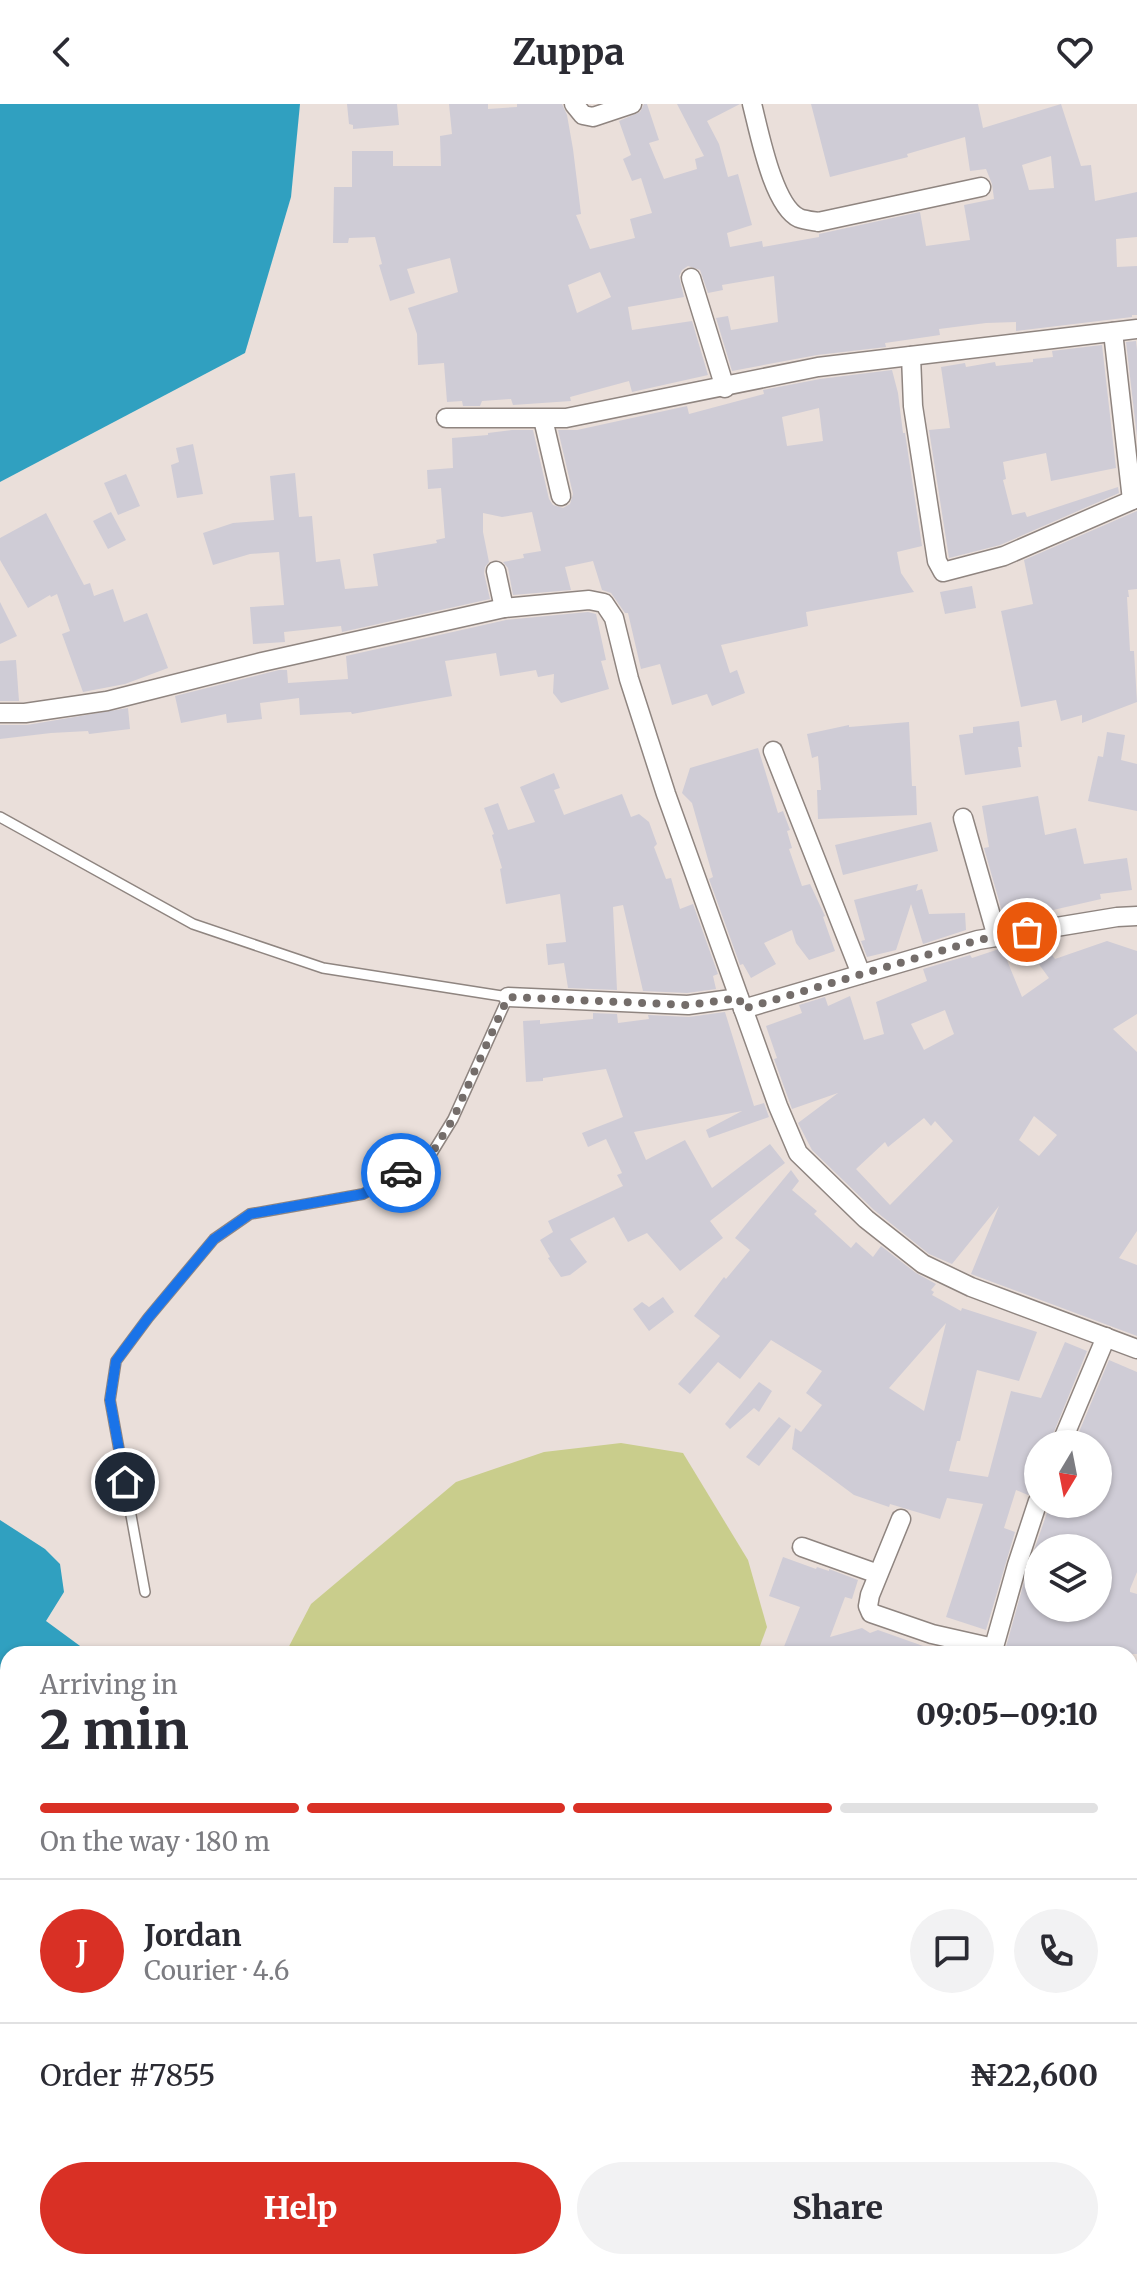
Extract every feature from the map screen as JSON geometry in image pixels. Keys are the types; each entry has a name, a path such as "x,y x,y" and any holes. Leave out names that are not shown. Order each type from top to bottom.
{"street":[{"path":"574,104 583,115 593,117 632,104"},
{"path":"752,104 771,175 782,201 797,218 818,222 981,187"},
{"path":"691,278 725,388"},
{"path":"446,418 566,418 818,367 1137,329"},
{"path":"911,356 913,406 937,561 943,572 1004,556 1134,499 1113,332"},
{"path":"543,419 561,496"},
{"path":"496,571 504,608"},
{"path":"0,713 25,713 107,701 262,662 504,608 589,600 604,603 614,618 629,679 661,780 778,1106 798,1153 866,1219 923,1264 971,1287 1137,1349"},
{"path":"773,751 861,974"},
{"path":"963,818 997,937"},
{"path":"508,997 688,1005 741,1003 861,974 978,940 1137,916"},
{"path":"1067,1430 1106,1337"},
{"path":"994,1646 1032,1518"},
{"path":"901,1519 870,1595 868,1606 871,1613 975,1646"},
{"path":"802,1547 878,1574"}],"lane":[{"path":"0,817 193,924 323,968 508,997 453,1119 429,1158 363,1194 250,1214 214,1239 116,1361 110,1400 145,1592"}],"green space":[{"path":"621,1443 683,1453 748,1560 767,1627 760,1646 289,1646 311,1604 456,1482 544,1452"}],"water":[{"path":"0,104 300,104 291,197 245,353 0,482"},
{"path":"0,1520 45,1549 60,1564 64,1592 46,1621 80,1646 0,1646"}],"building":[{"path":"347,104 397,104 399,125 353,129 353,125 349,124"},
{"path":"449,104 488,104 488,109 517,107 517,104 562,104 573,149 581,214 576,215 590,249 635,238 630,219 652,213 641,178 632,181 623,159 631,155 619,121 640,112 647,104 659,140 649,143 664,179 697,169 695,159 704,156 677,104 740,104 707,121 719,144 728,177 738,174 752,225 727,233 730,247 762,241 763,247 819,237 819,234 920,212 926,246 970,240 964,205 994,199 986,169 970,171 965,137 907,154 908,157 830,177 811,104 978,104 983,128 1061,104 1081,166 1091,165 1095,201 1137,192 1137,237 1116,239 1117,267 1137,266 1137,315 1016,331 1016,322 939,329 940,335 885,343 886,347 817,355 732,371 716,318 728,316 731,330 778,322 774,276 722,285 723,290 708,293 700,270 688,266 679,276 684,297 628,307 632,330 692,321 708,375 632,392 629,381 570,397 571,401 513,405 511,399 482,401 480,406 463,406 462,401 447,402 444,363 418,365 417,334 408,308 458,292 450,258 407,269 415,293 390,301 379,265 382,264 375,237 349,238 348,243 333,243 334,187 352,187 352,151 393,151 393,166 441,166 440,136 452,134","holes":["1051,156 1054,188 1029,190 1022,165","600,272 611,297 577,313 568,285"]},
{"path":"1136,341 1137,350 1137,437 1126,342"},
{"path":"1102,345 1116,468 1051,481 1046,453 1003,462 1006,479 1003,480 1012,515 1025,512 1027,517 1118,487 1119,493 1000,545 949,558 929,430 950,428 941,367 965,363 966,367 995,362 996,366 1033,362 1033,359 1053,357 1052,351"},
{"path":"892,370 922,546 897,552 901,573 914,592 806,612 808,626 721,645 730,673 737,670 745,693 712,706 707,694 672,705 660,664 641,669 628,613 611,593 602,590 593,561 565,567 571,590 513,595 508,568 503,562 541,551 532,512 502,517 483,513 489,562 484,573 490,599 342,632 341,626 284,632 285,642 253,644 250,607 284,605 279,552 250,554 213,565 203,533 233,523 274,520 270,476 295,473 299,517 312,516 316,562 340,559 345,589 378,586 373,554 437,543 436,540 445,538 441,488 428,489 427,470 453,468 452,438 533,430 549,499 553,505 563,508 570,504 573,494 558,430 577,430 687,406 689,414 764,394 763,390","holes":["819,408 823,441 787,446 782,417"]},
{"path":"193,444 203,494 177,498 171,465 179,462 176,448"},
{"path":"126,474 140,506 118,515 104,483"},
{"path":"1137,511 1137,589 1128,590 1127,597 1137,702 1082,723 1082,715 1061,721 1056,700 1021,707 1001,611 1033,604 1024,560"},
{"path":"111,512 126,540 108,549 93,521"},
{"path":"46,513 84,585 90,583 94,596 113,589 124,622 147,613 168,668 125,684 83,692 62,634 70,631 57,594 28,608 0,560 0,538"},
{"path":"972,586 976,608 945,614 940,592"},
{"path":"0,602 17,636 0,644"},
{"path":"588,612 596,614 606,660 601,661 609,689 561,703 553,693 554,674 538,677 536,670 500,676 496,653 445,661 452,696 352,714 300,715 299,698 260,703 262,719 227,723 226,714 181,723 175,696 279,670 287,670 288,683 348,679 346,656 506,620"},
{"path":"16,660 19,701 0,701 0,661"},
{"path":"128,708 130,729 0,739 0,725 27,725"},
{"path":"1019,721 1021,767 965,775 959,735 973,733 973,727"},
{"path":"909,722 912,786 916,786 917,815 818,819 817,790 821,790 818,756 812,758 807,734 849,725"},
{"path":"1107,732 1125,735 1121,760 1137,764 1137,811 1088,801 1098,756 1103,757"},
{"path":"758,748 778,813 783,811 790,830 787,831 792,848 789,849 802,886 810,884 825,916 835,951 809,960 796,943 792,930 764,943 776,964 751,978 743,964 740,965 709,879 713,877 692,803 682,793 690,768"},
{"path":"554,773 560,788 554,790 564,815 622,794 631,817 639,814 649,822 657,844 654,847 666,879 671,878 680,909 693,904 718,974 713,976 716,989 687,993 643,991 623,905 613,907 617,990 568,988 564,963 548,965 546,944 566,942 560,894 506,904 502,868 484,808 498,803 508,830 535,822 520,787"},
{"path":"1038,796 1045,835 1076,828 1084,864 1127,858 1132,890 1100,894 1101,899 1009,920 1001,908 984,848 989,847 982,806"},
{"path":"931,822 938,851 843,875 835,845"},
{"path":"918,884 916,891 922,889 929,914 965,913 966,930 923,944 911,904 896,950 867,957 854,900"},
{"path":"1107,941 1137,951 1137,1014 1113,1029 1137,1052 1137,1231 1119,1258 1137,1265 1137,1336 971,1274 999,1206 952,1264 929,1254 874,1210 812,1150 798,1123 838,1093 792,1109 766,1026 802,1013 799,1005 825,997 828,1006 850,996 864,1040 884,1034 876,1002 927,981 923,969 1002,948 1022,997 1049,978 1038,963 1052,955 1055,959","holes":["945,1010 954,1034 924,1050 911,1024","1034,1116 1057,1135 1039,1156 1019,1140","924,1118 931,1126 935,1121 953,1141 890,1205 856,1169 885,1142 888,1147"]},
{"path":"725,1012 754,1106 764,1103 769,1117 709,1138 706,1130 742,1111 634,1132 646,1160 685,1140 712,1188 770,1144 785,1163 710,1221 723,1238 680,1271 647,1233 628,1242 614,1217 570,1239 587,1262 570,1275 561,1277 540,1240 553,1232 548,1221 623,1186 617,1175 622,1173 606,1139 588,1147 582,1133 623,1117 606,1069 526,1082 523,1021 540,1020 540,1024 593,1019 593,1013 617,1014 618,1023 649,1019 648,1015 689,1017"},
{"path":"791,1170 799,1181 792,1190 817,1211 814,1214 851,1248 856,1242 873,1257 881,1246 936,1284 931,1290 934,1292 932,1295 961,1311 962,1308 1037,1332 1019,1381 977,1370 960,1441 957,1441 949,1471 988,1477 1011,1391 1041,1398 1065,1342 1087,1351 1055,1430 1024,1430 1024,1493 1016,1490 1004,1528 1015,1532 986,1630 946,1617 983,1504 947,1498 940,1519 890,1504 889,1507 854,1495 792,1449 795,1428 801,1432 822,1405 806,1393 822,1371 771,1340 740,1379 718,1362 690,1394 678,1384 720,1336 694,1316 750,1250 735,1238","holes":["946,1323 924,1411 889,1388"]},
{"path":"663,1297 674,1312 649,1331 633,1309 642,1302 649,1307"},
{"path":"1109,1360 1137,1372 1137,1572 1130,1592 1137,1594 1137,1646 1006,1646 1024,1582 1024,1622 1112,1622 1112,1534 1040,1534 1045,1518 1112,1518 1112,1430 1080,1430"},
{"path":"759,1382 772,1391 759,1412 754,1408 730,1429 725,1424"},
{"path":"779,1417 791,1426 759,1466 746,1457"},
{"path":"783,1557 816,1569 829,1569 858,1580 852,1599 845,1597 830,1637 862,1628 870,1633 878,1630 923,1646 784,1646 800,1607 769,1596"}],"way so far":[{"path":"401,1173 429,1158 453,1119 508,997 688,1005 739,998 743,1009 978,940 1027,932"}],"route":[{"path":"125,1482 110,1400 116,1361 214,1239 250,1214 363,1194 401,1173"}]}
